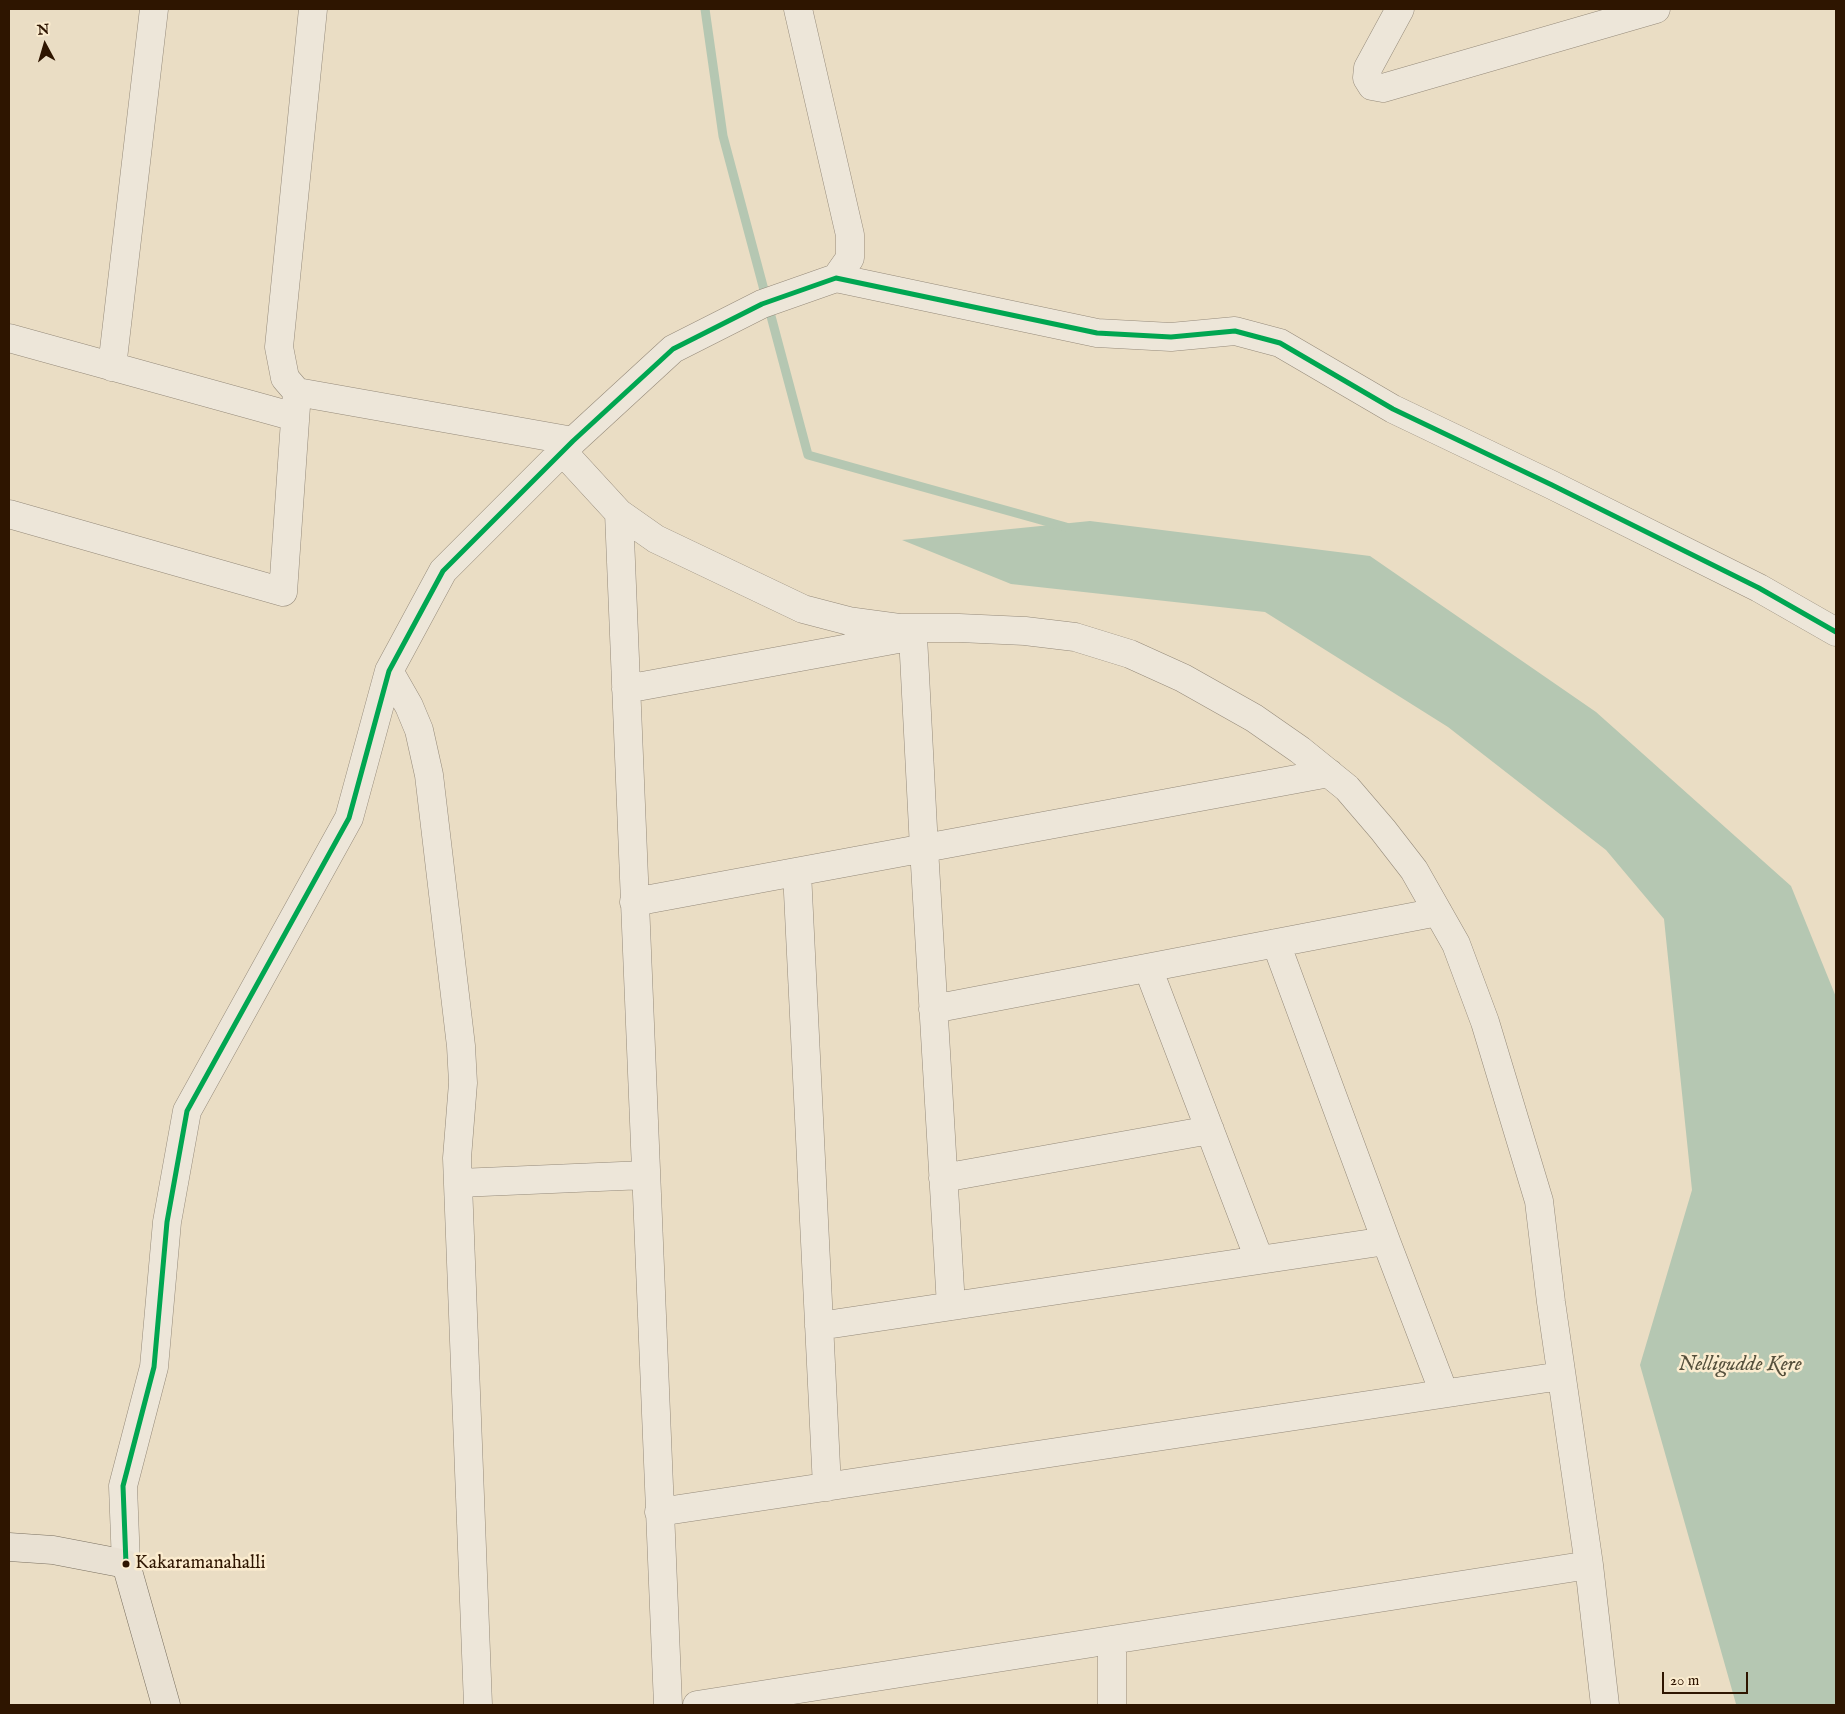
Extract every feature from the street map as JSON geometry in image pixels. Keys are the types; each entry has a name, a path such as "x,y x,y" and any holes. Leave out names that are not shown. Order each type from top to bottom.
{"main road":[{"path":"9,1547 53,1550 126,1564 166,1705"}],"street":[{"path":"112,366 154,9"},
{"path":"9,514 283,592 296,405 285,378 279,347 313,9"},
{"path":"798,9 850,235 850,258 836,278"},
{"path":"1400,9 1368,68 1367,78 1372,86 1383,88 1656,9"},
{"path":"126,1564 123,1486 154,1367 167,1222 187,1111 349,818 389,672 443,572 568,446 673,349 762,304 836,278 1097,333 1171,337 1235,331 1280,343 1393,409 1552,485 1759,588 1836,632"},
{"path":"9,338 112,366 296,405 568,446 619,513 656,538 803,609 849,621 901,628 1025,631 1075,637 1130,654 1184,678 1254,718 1300,750 1348,788 1414,870 1456,944 1485,1022 1540,1201 1550,1302 1589,1565 1605,1705"},
{"path":"619,513 668,1705"},
{"path":"626,690 959,628"},
{"path":"913,636 951,1306"},
{"path":"389,672 409,706 419,730 429,775 460,1046 463,1083 457,1158 478,1705"},
{"path":"634,902 1328,773"},
{"path":"797,872 827,1487"},
{"path":"933,1009 1438,912"},
{"path":"1276,943 1444,1393"},
{"path":"1148,968 1260,1259"},
{"path":"943,1178 1210,1130"},
{"path":"459,1183 645,1175"},
{"path":"819,1326 1386,1241"},
{"path":"659,1512 1561,1376"},
{"path":"696,1705 1589,1565"},
{"path":"1112,1640 1112,1705"}],"water":[{"name":"Nelligudde Kere","path":"1090,521 1370,556 1596,712 1791,886 1836,997 1836,1705 1736,1704 1640,1365 1692,1190 1664,919 1606,850 1448,727 1265,612 1011,584 902,540"}],"waterway":[{"path":"705,9 723,136 808,455 1066,527"}],"transit line":[{"path":"126,1564 123,1486 154,1367 167,1222 187,1111 349,818 389,671 443,571 573,441 673,349 762,304 836,278 1097,333 1171,337 1235,331 1280,343 1393,409 1552,485 1759,588 1836,632"}],"place":[{"name":"Kakaramanahalli","path":"126,1564"}]}
